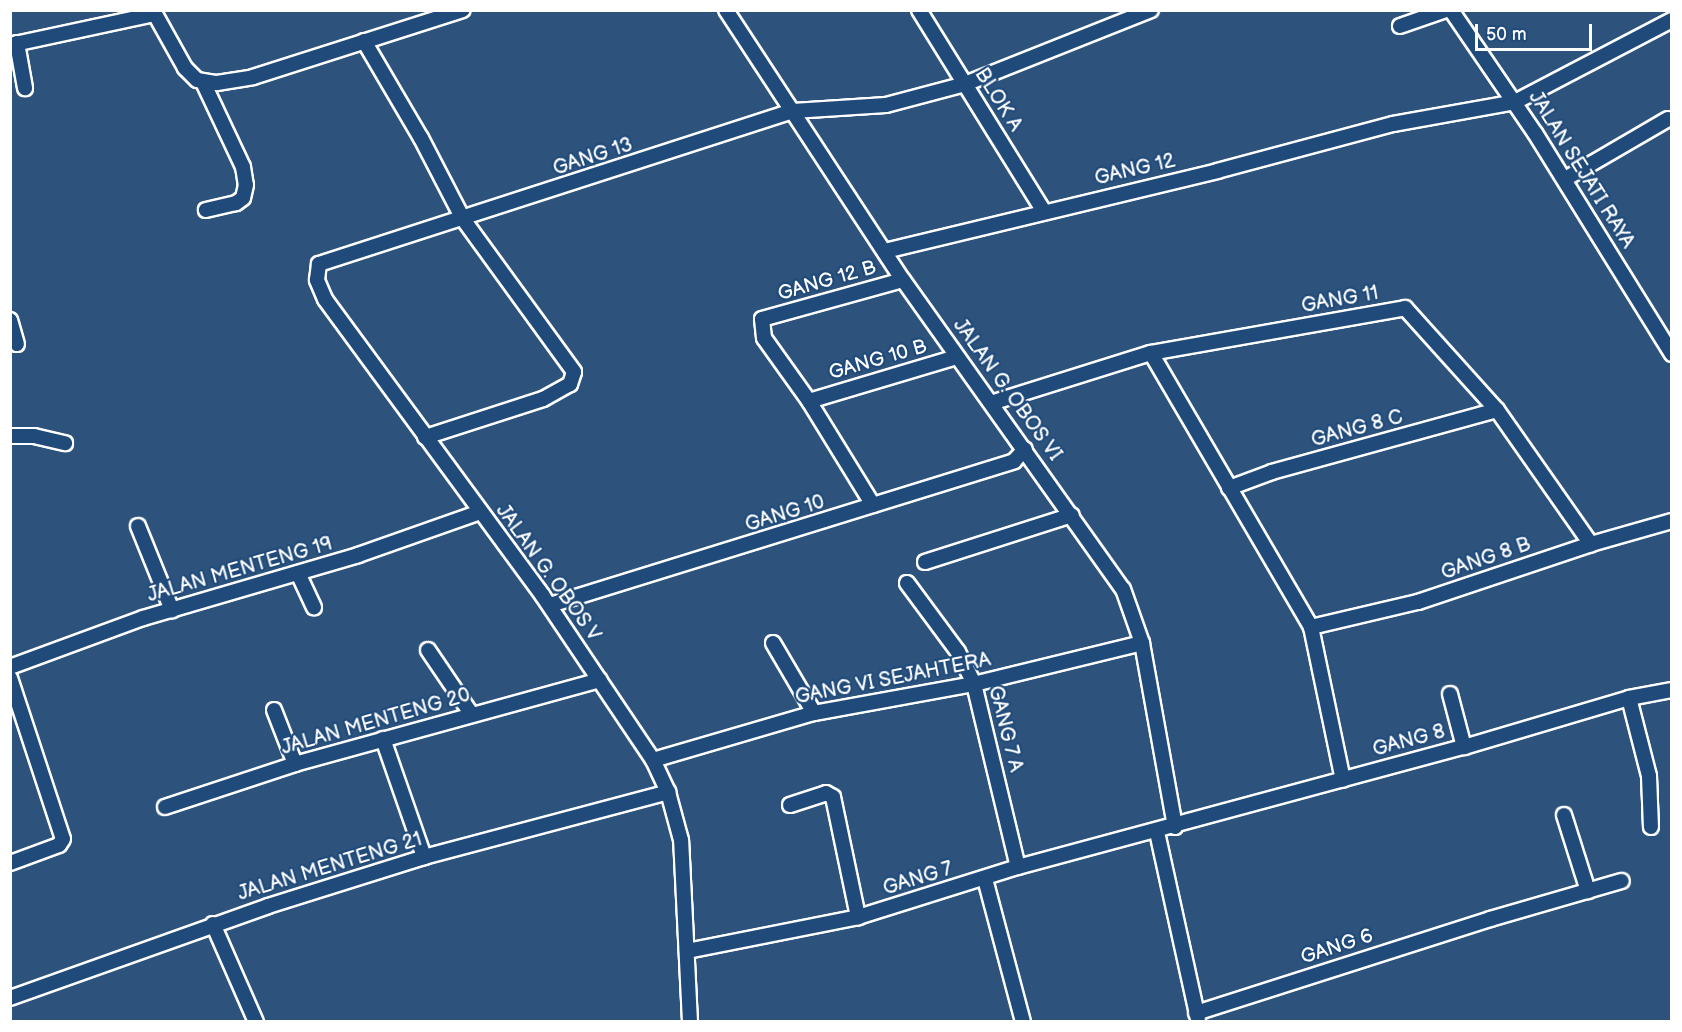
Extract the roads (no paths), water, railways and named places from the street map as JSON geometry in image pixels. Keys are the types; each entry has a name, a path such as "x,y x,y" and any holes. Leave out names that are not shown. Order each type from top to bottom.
{"street":[{"path":"203,82 253,77 463,10"},
{"name":"JALAN G. OBOS VI","path":"726,10 903,280 1123,589 1142,643 1175,827"},
{"name":"BLOK A","path":"919,10 1043,210"},
{"name":"GANG 13","path":"404,235 463,219 793,111 886,105 965,84 1151,10"},
{"path":"1400,26 1446,10"},
{"name":"JALAN SEJATI RAYA","path":"1451,10 1515,102 1565,180 1671,354"},
{"path":"25,88 14,44 155,12 185,69 203,82 243,166 246,185 243,198 206,210"},
{"name":"GANG 12","path":"885,251 1043,210 1217,171 1393,124 1515,102 1671,20"},
{"path":"364,41 421,138 463,219 546,329 574,376 566,388 543,399 425,437"},
{"path":"1565,180 1668,119"},
{"name":"JALAN G. OBOS V","path":"404,235 322,261 317,280 326,299 368,353 425,437 550,605 653,760 668,792 684,867 690,1022"},
{"name":"GANG 12 B","path":"809,401 764,338 762,319 903,280"},
{"name":"GANG 11","path":"991,403 1150,353 1405,308 1497,410 1591,544"},
{"path":"10,320 17,344"},
{"path":"1150,353 1311,627 1343,780"},
{"name":"GANG 10 B","path":"809,401 957,357"},
{"path":"809,401 873,505"},
{"name":"GANG 8 C","path":"1229,488 1272,472 1497,410"},
{"path":"10,436 34,436 65,443"},
{"name":"GANG 10","path":"550,605 1014,461 1025,449"},
{"name":"JALAN MENTENG 19","path":"10,667 172,610 298,573 480,512"},
{"path":"925,562 1072,515"},
{"name":"GANG 8 B","path":"1311,627 1418,603 1591,544 1671,521"},
{"path":"138,526 172,610"},
{"path":"298,573 314,608"},
{"name":"GANG 7 A","path":"907,583 958,652 974,684 1018,867"},
{"path":"773,643 814,713"},
{"name":"GANG VI SEJAHTERA","path":"653,760 814,713 974,684 1142,643"},
{"path":"428,650 472,715"},
{"path":"10,678 63,839 59,845 10,863"},
{"name":"JALAN MENTENG 20","path":"165,807 295,764 600,680"},
{"name":"GANG 8","path":"1157,832 1464,747 1629,698 1671,690"},
{"path":"1450,694 1464,747"},
{"path":"1629,698 1649,776 1651,827"},
{"path":"274,710 295,764"},
{"path":"383,739 424,857"},
{"name":"JALAN MENTENG 21","path":"10,998 213,924 424,857 668,792"},
{"path":"790,805 826,793 833,797 858,918"},
{"path":"1564,815 1588,891"},
{"path":"1157,832 1197,1017"},
{"name":"GANG 7","path":"687,951 858,918 1018,867 1157,832"},
{"path":"985,879 1023,1022"},
{"name":"GANG 6","path":"1197,1017 1490,919 1622,881"},
{"path":"213,924 256,1022"}]}
